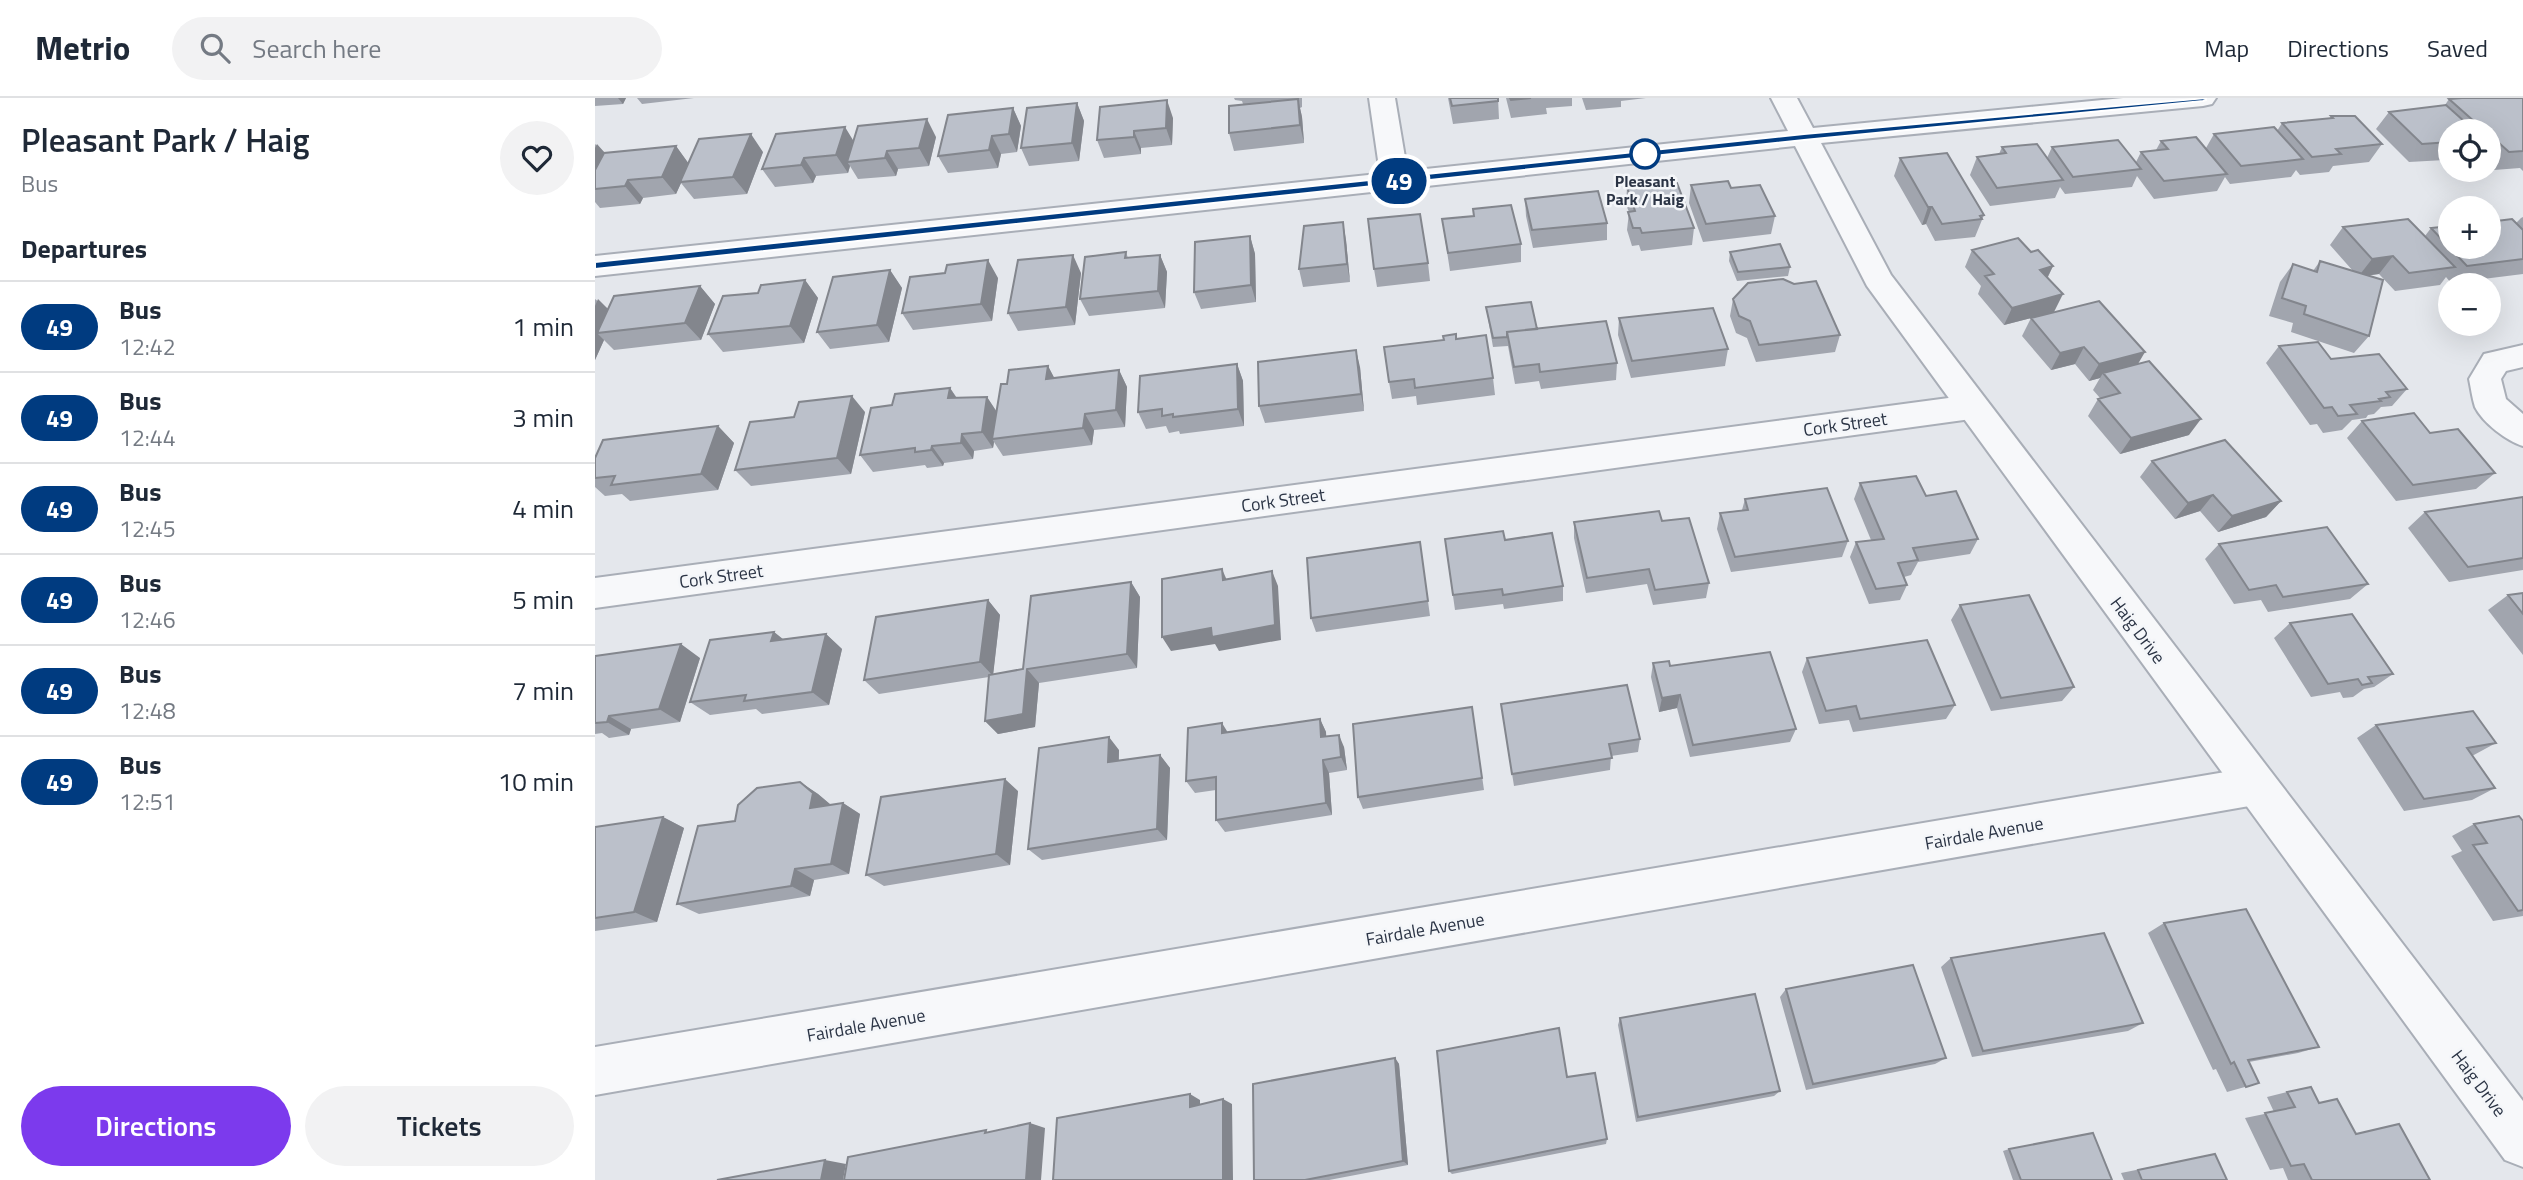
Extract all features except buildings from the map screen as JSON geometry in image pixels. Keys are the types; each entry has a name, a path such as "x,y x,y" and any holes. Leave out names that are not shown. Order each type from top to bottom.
{"street":[{"path":"1382,98 1395,181"},
{"name":"Haig Drive","path":"1784,98 1878,279 1971,407 2523,1142"},
{"path":"595,266 1804,137 2203,98"},
{"path":"2523,356 2495,362 2485,379 2491,405 2523,433"},
{"name":"Cork Street","path":"595,593 1971,407"},
{"name":"Fairdale Avenue","path":"595,1071 2255,786"}],"bus line":[{"name":"49","path":"595,266 1804,137 2203,98"}],"place":[{"name":"Pleasant Park / Haig","path":"1645,154"}]}
